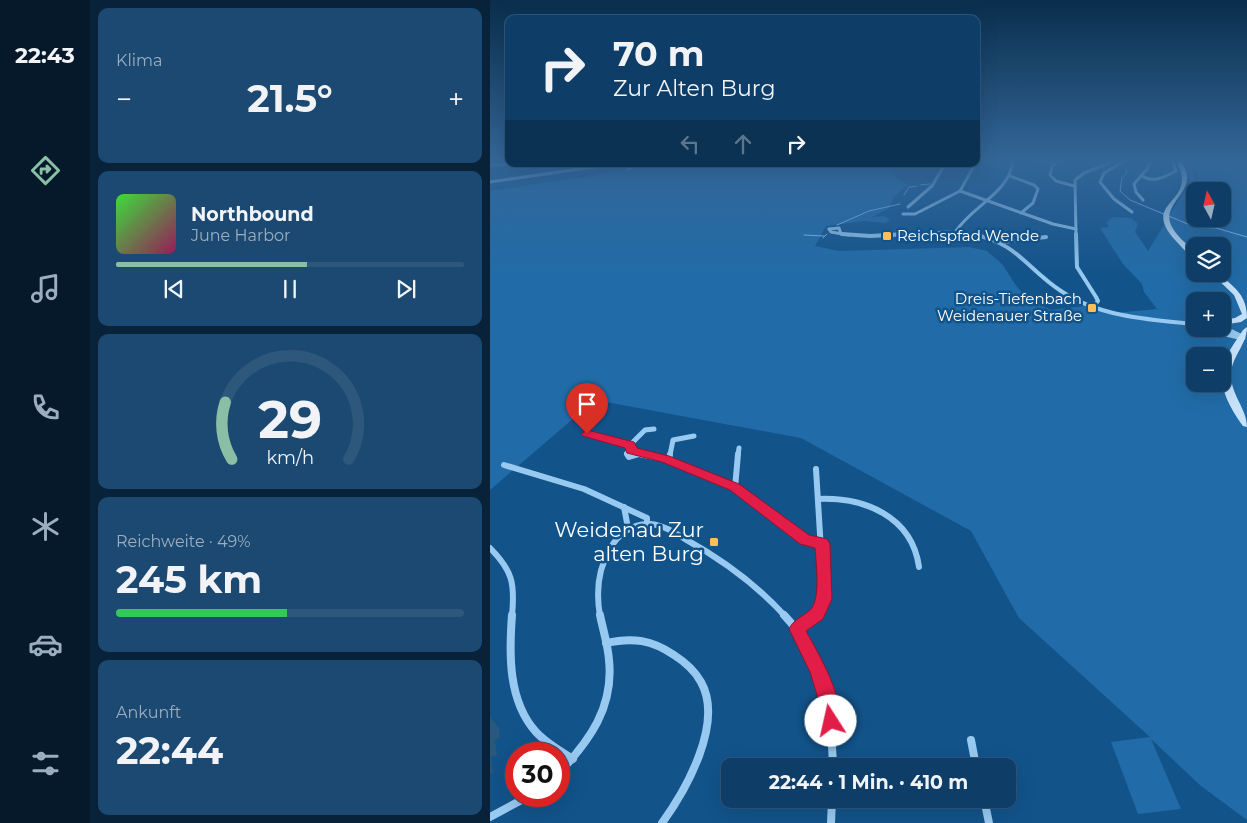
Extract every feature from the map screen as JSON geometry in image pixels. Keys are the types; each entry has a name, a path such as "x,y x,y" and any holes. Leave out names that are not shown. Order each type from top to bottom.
{"street":[{"path":"908,207 918,198"},
{"path":"903,214 915,214 946,198"},
{"path":"979,198 1053,224 1076,229"},
{"path":"956,231 960,221 988,198"},
{"path":"1020,213 1033,202 1034,198"},
{"path":"1075,198 1078,267 1083,280 1097,296 1098,301 1094,306"},
{"path":"1114,198 1132,212"},
{"path":"1175,198 1166,214 1167,223 1172,232 1186,247"},
{"path":"844,234 839,233 839,228 828,229 831,232 844,234 876,235 956,231 987,237 1001,242 1023,255 1052,285 1065,294 1094,306 1124,314 1186,323"},
{"path":"1001,242 1046,237"},
{"path":"1224,282 1237,294 1247,315 1231,322"},
{"path":"1231,329 1245,334"},
{"path":"1231,332 1245,334"},
{"path":"1245,334 1228,364 1227,376 1231,396 1247,424"},
{"path":"631,448 645,430 654,430"},
{"path":"587,434 631,448 639,454 669,460 735,488 805,540 822,544"},
{"path":"669,460 673,440 694,436"},
{"path":"735,488 739,448"},
{"path":"504,465 584,489 647,518 647,523"},
{"path":"797,629 817,614 824,599 816,468"},
{"path":"818,500 833,498 859,502 889,516 904,530 916,550 919,567"},
{"path":"624,507 628,528"},
{"path":"570,762 593,733 606,704 610,674 606,643 599,617 597,587 603,565 610,546 628,528 647,523 666,528 721,560 764,591 797,629 815,662 830,705 833,758"},
{"path":"490,548 503,560 512,579 511,672 514,694 527,720 537,733 549,745 573,759"},
{"path":"606,643 629,638 658,644 686,664 702,684 708,710 705,743 692,774 662,823"},
{"path":"971,740 974,758"},
{"path":"490,817 509,807"},
{"path":"831,823 832,808"},
{"path":"986,808 989,823"}],"shaded area":[{"path":"490,198 893,198 889,208 872,217 883,216 890,219 886,223 864,221 826,226 815,246 839,251 969,247 987,251 1002,264 1017,287 1029,299 1051,310 1083,306 1114,313 1157,309 1144,292 1142,284 1123,264 1100,228 1109,227 1106,223 1113,217 1131,218 1138,224 1135,232 1148,251 1180,198 1186,198 1186,228 1231,228 1231,198 1247,198 1247,820 1201,786 1151,739 1181,809 1138,814 1111,742 1150,737 1019,618 971,531 801,438 595,400 490,490"}],"waterway":[{"path":"1128,198 1195,227 1216,228 1247,237"},
{"path":"837,225 869,211 900,204"},
{"path":"823,238 827,234"},
{"path":"804,235 824,236"}],"place":[{"name":"Reichspfad Wende","path":"887,236"},
{"name":"Dreis-Tiefenbach Weidenauer Straße","path":"1092,308"},
{"name":"Weidenau Zur alten Burg","path":"714,542"}],"route":[{"path":"587,434 630,445 631,450 639,454 665,459 734,487 805,540 822,544 824,599 817,614 797,629 818,670 830,705 831,721"}]}
